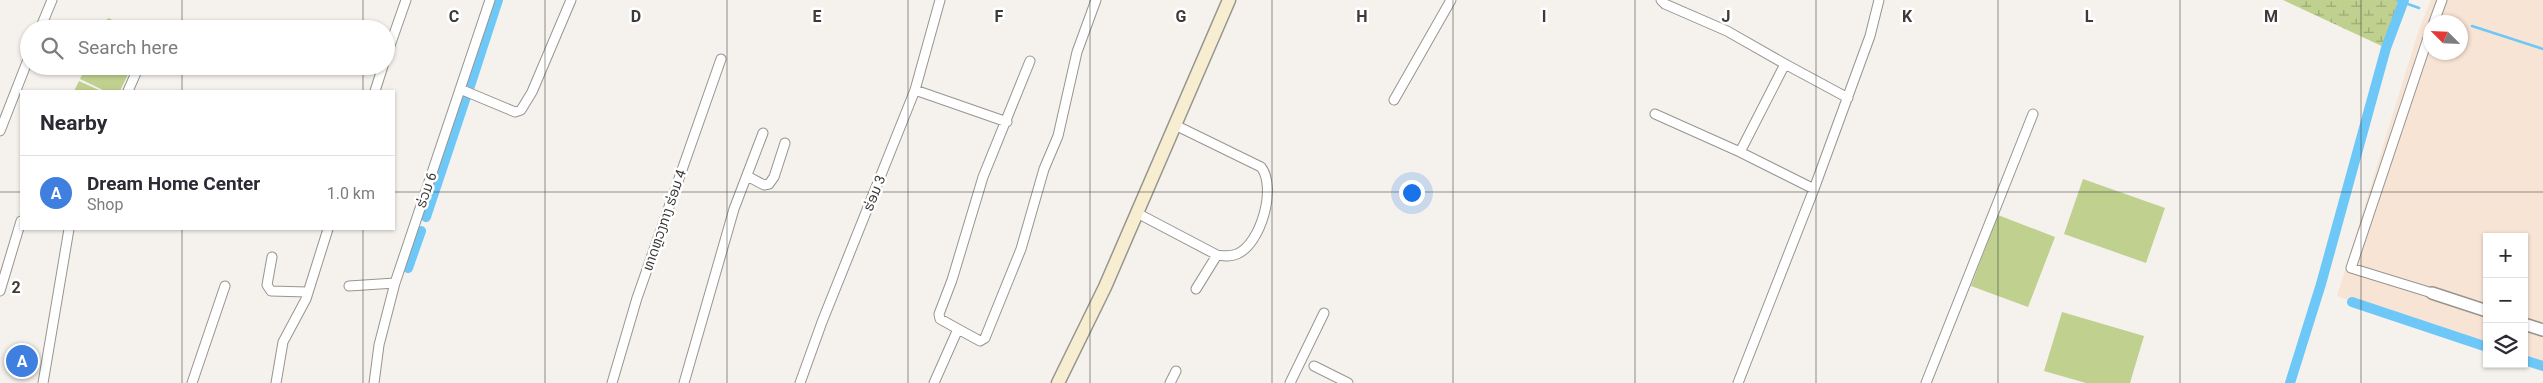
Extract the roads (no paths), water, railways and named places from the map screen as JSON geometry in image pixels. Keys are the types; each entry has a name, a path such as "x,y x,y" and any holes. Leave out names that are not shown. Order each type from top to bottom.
{"main road":[{"path":"1058,383 1105,287 1229,0"}],"street":[{"path":"44,20 52,0"},
{"path":"395,31 406,0"},
{"name":"ຮ່ວມ 6","path":"374,383 380,345 395,283 490,0"},
{"path":"460,89 511,110 521,110 532,92 571,0"},
{"name":"ຮ່ອມ 3","path":"800,383 822,322 916,90 940,0"},
{"path":"1030,61 983,177 952,280 939,314 940,319 980,341 985,338 1021,249 1044,169 1058,136 1077,52 1096,0"},
{"path":"1394,100 1451,0"},
{"path":"1661,0 1665,4 1727,31 1848,98"},
{"path":"1738,383 1848,98 1870,36 1879,0"},
{"path":"2437,15 2442,0"},
{"path":"2423,53 2351,268 2483,310"},
{"name":"ທາດຫຼວງກາງ ຮ່ອມ 4","path":"612,383 643,280 721,59"},
{"path":"1740,152 1785,64"},
{"path":"0,131 22,75"},
{"path":"128,90 135,75"},
{"path":"375,90 380,75"},
{"path":"916,90 1006,122"},
{"path":"1655,114 1740,152 1814,189"},
{"path":"1926,383 2033,114"},
{"path":"1138,213 1217,255 1238,254 1252,241 1265,214 1266,177 1261,167 1175,125"},
{"path":"684,383 734,209 763,133"},
{"path":"747,176 764,185 769,184 774,177 785,143"},
{"path":"0,291 20,224"},
{"path":"43,383 57,285 69,230"},
{"path":"276,383 283,342 302,309 328,230"},
{"path":"1196,289 1217,255"},
{"path":"272,257 267,285 271,290 279,293 307,292"},
{"path":"349,286 395,283"},
{"path":"192,383 225,286"},
{"path":"1290,383 1324,313"},
{"path":"2528,325 2543,330"},
{"path":"934,383 958,329"},
{"path":"1314,366 1348,383"},
{"path":"1170,383 1176,371"}],"waterway":[{"path":"470,86 498,0"},
{"path":"2397,0 2419,8"},
{"path":"2290,383 2321,284 2386,48 2404,0"},
{"path":"2472,26 2543,49"},
{"path":"426,217 466,97"},
{"path":"408,268 421,231"},
{"path":"2352,302 2483,346"},
{"path":"2528,361 2543,366"}],"place":[{"name":"Dream Home Center","path":"22,361"}]}
